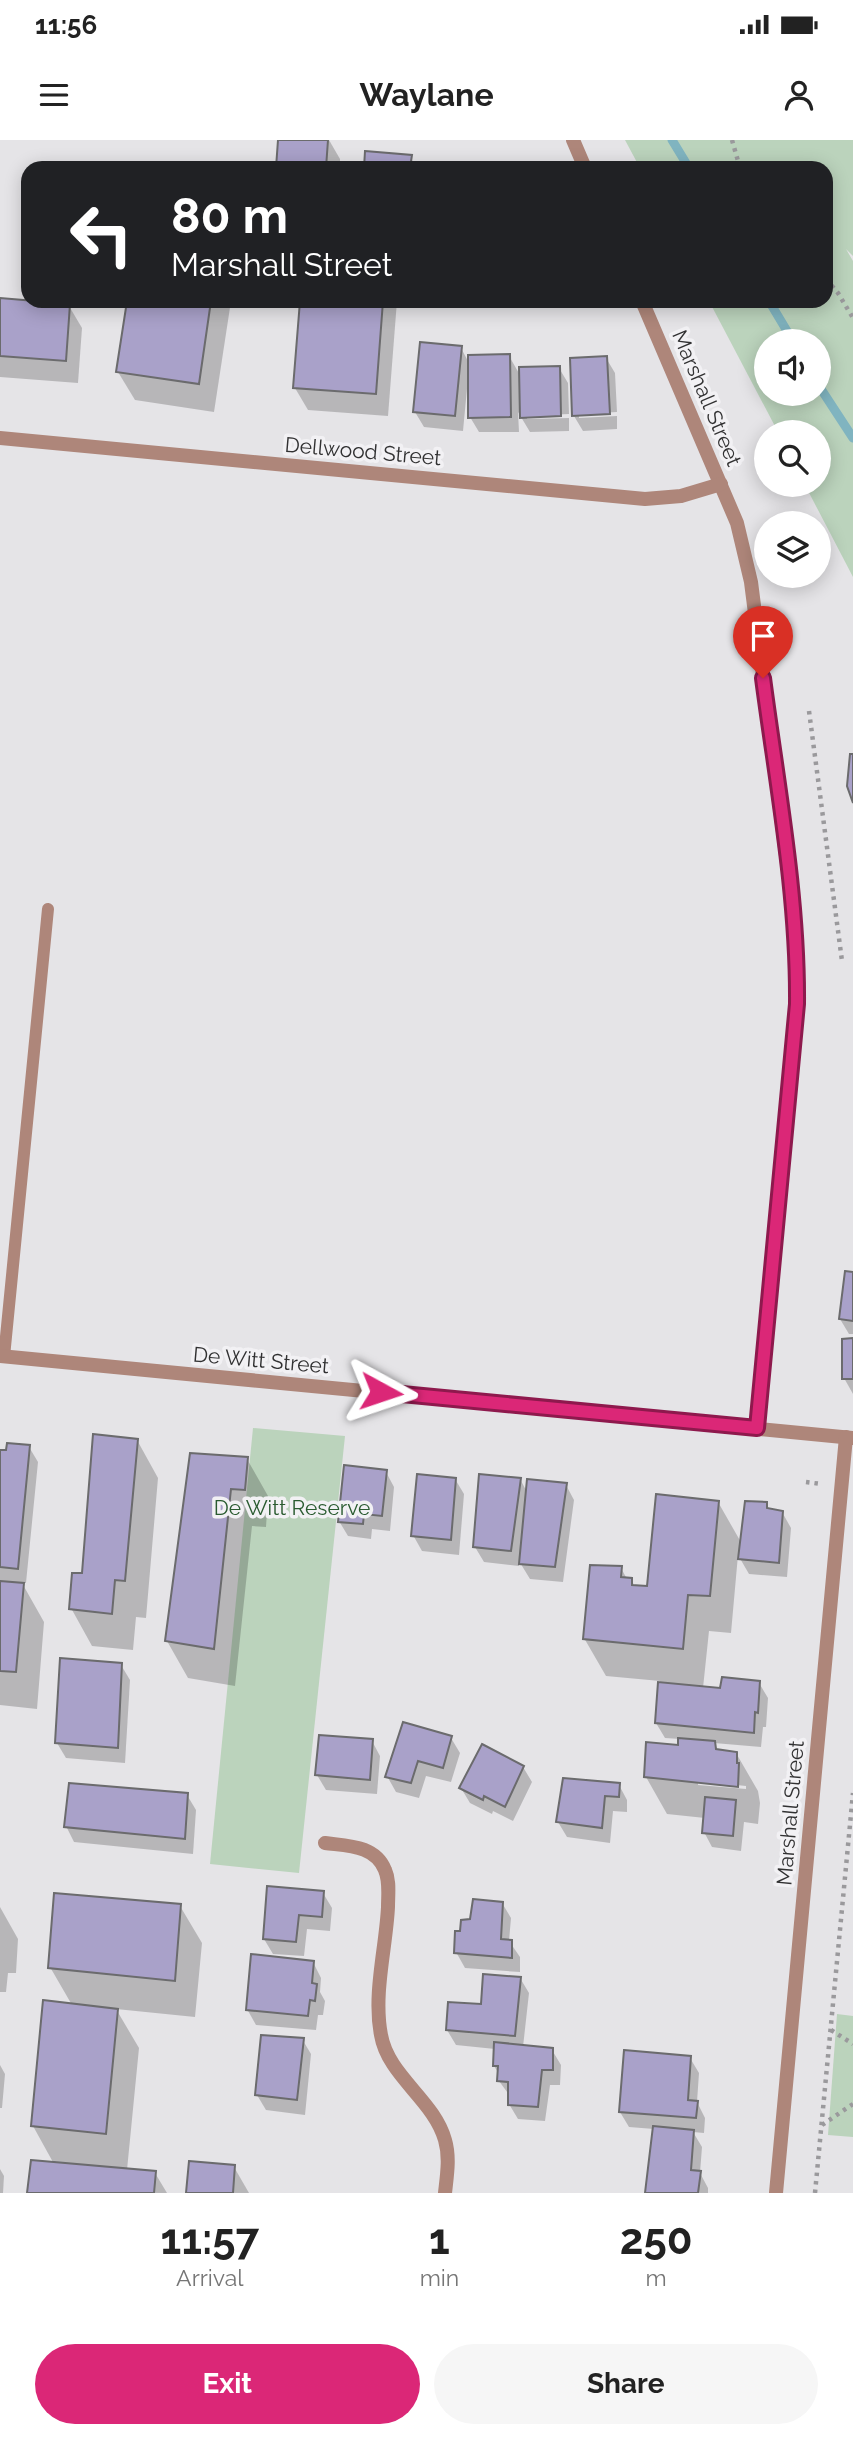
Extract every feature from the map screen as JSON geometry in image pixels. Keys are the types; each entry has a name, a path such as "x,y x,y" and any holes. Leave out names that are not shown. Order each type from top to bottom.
{"street":[{"path":"573,140 582,161"},
{"name":"Marshall Street","path":"645,308 721,484 745,548 790,883 798,964 797,1004 757,1428"},
{"name":"Dellwood Street","path":"0,438 645,499 681,496 721,484"},
{"name":"De Witt Street","path":"2,1357 850,1437"},
{"name":"Marshall Street","path":"776,2193 850,1437"},
{"path":"325,1843 357,1847 369,1852 379,1858 385,1868 388,1892 379,2018 381,2039 397,2068 438,2122 448,2157 445,2193"}],"lane":[{"path":"2,1357 48,909"}],"path":[{"path":"732,140 738,161"},
{"path":"833,287 853,318"},
{"path":"809,711 842,961"},
{"path":"815,2193 853,1793"},
{"path":"831,2029 853,2043"},
{"path":"821,2126 853,2104"}],"green space":[{"path":"625,140 853,140 853,256 846,249 853,261 853,577 831,535 831,511 819,511 811,497 831,497 831,420 772,420 764,406 831,406 831,329 754,329 754,386 713,308 833,308 833,161 636,161"},
{"name":"De Witt Reserve","path":"253,1428 345,1436 299,1873 210,1864"},
{"path":"837,2014 853,2016 853,2137 828,2135"}],"building":[{"path":"278,140 328,140 326,161 276,161"},
{"path":"365,151 412,155 411,161 364,161"},
{"path":"0,298 21,300 21,308 70,308 66,361 0,356"},
{"path":"126,308 210,308 199,384 116,372"},
{"path":"299,308 382,308 376,394 293,388"},
{"path":"420,342 462,346 455,416 413,412"},
{"path":"510,354 511,417 468,418 468,355"},
{"path":"607,356 610,414 572,416 570,358"},
{"path":"560,366 561,416 520,418 519,367"},
{"path":"850,754 853,754 853,803 847,786"},
{"path":"845,1271 853,1272 853,1321 839,1319"},
{"path":"853,1338 853,1379 842,1379 842,1339"},
{"path":"93,1434 138,1439 125,1581 115,1580 112,1614 69,1609 72,1573 82,1573"},
{"path":"7,1443 30,1445 18,1569 0,1567 0,1450 6,1450"},
{"path":"190,1453 248,1457 245,1490 231,1489 214,1649 165,1641"},
{"path":"344,1465 387,1470 382,1516 364,1514 363,1524 338,1522"},
{"path":"417,1474 456,1478 451,1540 411,1536"},
{"path":"479,1474 521,1478 511,1551 473,1547"},
{"path":"527,1479 567,1483 555,1567 519,1564"},
{"path":"656,1494 719,1501 710,1596 688,1595 683,1649 583,1639 590,1565 622,1566 621,1577 632,1578 632,1585 647,1586"},
{"path":"745,1501 767,1502 767,1508 783,1511 779,1563 738,1559"},
{"path":"0,1581 24,1583 16,1672 0,1671"},
{"path":"60,1658 122,1663 118,1748 55,1743"},
{"path":"722,1677 760,1681 754,1733 655,1723 658,1682 720,1688"},
{"path":"403,1722 452,1736 443,1768 418,1761 411,1783 385,1777"},
{"path":"319,1735 373,1739 370,1780 315,1775"},
{"path":"678,1738 715,1741 716,1749 737,1752 738,1787 644,1777 646,1742 678,1745"},
{"path":"482,1744 524,1766 505,1807 484,1796 483,1800 459,1788"},
{"path":"563,1778 620,1783 619,1797 605,1796 602,1828 556,1822"},
{"path":"69,1783 188,1793 185,1839 64,1827"},
{"path":"705,1797 736,1800 733,1836 702,1833"},
{"path":"267,1886 324,1891 322,1917 299,1915 296,1942 263,1939"},
{"path":"54,1893 181,1904 175,1981 48,1968"},
{"path":"473,1899 503,1902 501,1939 512,1940 512,1958 454,1953 455,1931 460,1931 461,1920 470,1919"},
{"path":"251,1954 314,1961 312,1983 317,1984 315,2001 310,2000 308,2016 246,2010"},
{"path":"483,1974 521,1977 515,2036 446,2030 448,2002 481,2004"},
{"path":"43,2000 118,2009 106,2134 31,2126"},
{"path":"261,2035 304,2038 297,2100 255,2095"},
{"path":"494,2042 553,2048 553,2070 542,2070 538,2107 508,2105 508,2082 497,2081 498,2066 493,2066"},
{"path":"624,2050 691,2056 688,2100 698,2101 696,2118 619,2112"},
{"path":"653,2126 694,2130 691,2170 701,2171 698,2193 645,2193"},
{"path":"31,2160 156,2171 154,2193 27,2193"},
{"path":"189,2161 235,2165 233,2193 186,2193"}],"waterway":[{"path":"672,140 685,161"},
{"path":"773,308 786,329"},
{"path":"831,404 853,438"}],"route":[{"path":"381,1392 757,1428 797,1004 798,964 763,678"}]}
